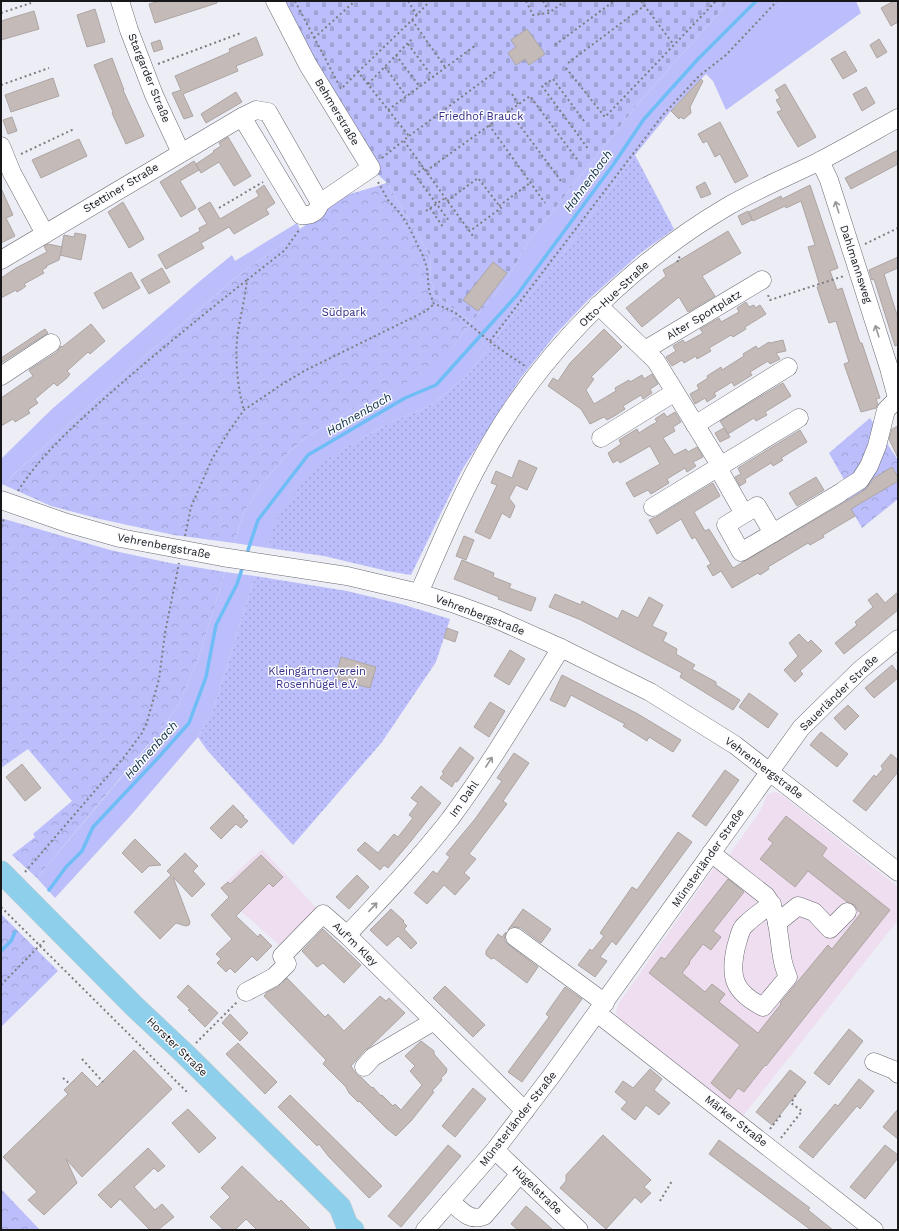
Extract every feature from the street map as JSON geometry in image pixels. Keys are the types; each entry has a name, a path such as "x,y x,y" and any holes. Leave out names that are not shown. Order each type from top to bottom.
{"main road":[{"name":"Horster Straße","path":"1,872 134,1006 186,1054 340,1208 350,1227"},
{"name":"Horster Straße","path":"1,890 44,941 70,960 334,1219 350,1227"}],"street":[{"name":"Stargarder Straße","path":"120,1 154,95 181,153"},
{"name":"Behmerstraße","path":"275,1 308,65 371,168"},
{"name":"Stettiner Straße","path":"1,260 256,110 268,112 315,210"},
{"path":"242,117 302,215 315,210 371,168"},
{"name":"Otto-Hue-Straße","path":"419,593 462,495 490,442 510,411 537,375 598,305 649,262 703,222 730,205 820,161 898,118"},
{"path":"4,153 12,173 45,234"},
{"name":"Dahlmannsweg","path":"820,161 829,180 858,271 894,366 898,398"},
{"name":"Alter Sportplatz","path":"645,350 762,280"},
{"path":"598,305 656,361 720,465 722,475 744,514"},
{"path":"1,376 51,343"},
{"path":"695,424 788,367"},
{"path":"601,438 675,392"},
{"path":"773,533 757,506 726,525 741,552 773,533 860,480 869,466 877,446 886,410 898,398"},
{"path":"653,507 799,418"},
{"name":"Vehrenbergstraße","path":"6,502 67,523 120,538 222,557 347,576 419,593 496,619 561,648 650,692 736,745 898,872"},
{"name":"Sauerländer Straße","path":"770,772 801,728 860,670 898,639"},
{"name":"Im Dahl","path":"347,935 402,876 449,820 487,766 561,648"},
{"name":"Münsterländer Straße","path":"426,1230 525,1111 601,1008 770,772"},
{"path":"712,853 766,896 772,904 777,923 783,963 788,976 763,1006 748,999 734,980 733,963 737,943 744,926 772,904"},
{"path":"777,923 798,906 814,912 830,930 847,912"},
{"name":"Auf'm Kley","path":"246,992 274,977 287,964 282,956 324,914 525,1111"},
{"path":"515,936 601,1008"},
{"name":"Märker Straße","path":"601,1008 766,1145 874,1230"},
{"path":"364,1067 373,1057 434,1021"},
{"path":"874,1062 894,1070 898,1074"},
{"name":"Hügelstraße","path":"494,1150 579,1230"},
{"path":"450,1201 469,1217 478,1218 484,1216 520,1174"}],"path":[{"path":"295,1 341,88 430,1"},
{"path":"314,38 355,1"},
{"path":"408,1 417,15"},
{"path":"526,1 533,15 549,13 565,1"},
{"path":"543,1 549,13"},
{"path":"555,45 614,1"},
{"path":"641,1 674,45"},
{"path":"566,68 605,117 716,1"},
{"path":"488,340 662,116 699,76 726,55 777,1"},
{"path":"1,12 31,3"},
{"path":"568,63 644,6"},
{"path":"412,20 445,67"},
{"path":"144,69 241,34"},
{"path":"368,84 412,39"},
{"path":"408,44 432,76"},
{"path":"388,110 432,76 476,45"},
{"path":"396,56 419,86"},
{"path":"1,85 49,68"},
{"path":"385,68 406,96"},
{"path":"358,72 409,136"},
{"path":"434,304 429,291 427,268 423,256 409,227 400,212 388,200 371,168 409,136 495,72"},
{"path":"584,121 553,79 542,86 589,150"},
{"path":"512,94 518,104"},
{"path":"450,222 415,175 425,170 530,96 578,162"},
{"path":"509,110 562,181"},
{"path":"489,125 545,203"},
{"path":"4,153 74,129"},
{"path":"404,141 473,236"},
{"path":"219,208 276,174"},
{"path":"448,201 478,178 499,206"},
{"path":"469,231 501,208 499,206 530,183"},
{"path":"426,210 445,197"},
{"path":"430,208 443,227"},
{"path":"1,526 6,502 62,438 163,348 285,250 315,210"},
{"path":"852,251 898,228"},
{"path":"762,280 770,300 858,271"},
{"path":"244,410 241,399 237,341 247,280"},
{"path":"434,304 457,314 488,340 537,375"},
{"path":"27,870 142,733 147,722 159,679 165,633 188,518 199,488 220,444 244,410 293,377 348,348 426,311 434,304"},
{"path":"1,907 44,941 190,1094"},
{"path":"1,985 44,941"},
{"path":"186,1054 246,992"},
{"path":"82,1059 102,1082"},
{"path":"63,1078 70,1084"},
{"path":"766,1145 802,1111 791,1103 797,1093"},
{"path":"766,1145 780,1115"},
{"path":"660,1201 672,1181"}],"shaded area":[{"path":"776,792 782,795 898,887 898,920 742,1117 627,1025 618,1017 616,1011 619,1003 716,865 727,858 761,810 767,795"},
{"path":"262,849 319,911 283,948 243,913 220,888"}],"green space":[{"name":"Friedhof Brauck","path":"275,1 729,1 637,105 528,242 513,269 493,297 471,322 435,295 431,281 430,256 387,183 371,168"},
{"path":"729,1 856,1 861,13 726,110 713,81 706,74 674,107 635,155 569,246 498,334 468,375 434,403 419,411 393,421 341,450 274,526 268,548 234,543 244,512 261,485 289,452 308,436 351,410 392,391 454,346 513,269 528,242 637,105"},
{"path":"635,155 674,229 638,255 588,300 555,335 520,379 462,470 411,575 387,571 324,556 268,548 273,526 291,498 322,463 341,450 393,421 419,411 434,403 468,375 498,334 569,246"},
{"name":"Südpark","path":"387,183 430,256 431,281 435,295 471,322 454,346 435,365 392,391 351,410 308,436 289,452 261,485 244,512 234,543 174,535 100,519 51,506 4,485 15,473 137,363 240,274 281,246 300,229 347,195"},
{"path":"297,223 300,229 281,246 240,274 137,363 15,473 4,485 1,484 1,459 52,409 232,255 235,261"},
{"path":"870,418 898,460 898,499 862,528 839,488 846,483 829,453"},
{"path":"1,518 110,550 170,563 225,572 199,657 178,706 161,728 160,737 152,740 37,878 12,855 35,837 33,834 72,801 28,749 1,768"},
{"path":"225,572 255,576 214,708 198,737 132,814 55,898 37,878 146,748 178,706 199,657"},
{"name":"Kleingärtnerverein Rosenhügel e.V.","path":"255,576 347,591 401,604 450,619 436,662 382,742 293,845 207,750 198,737 214,708"},
{"path":"1,914 58,971 1,1027"},
{"path":"1,1189 40,1230 1,1230"}],"building":[{"path":"160,1 217,1 217,3 155,23 149,4"},
{"path":"894,1 898,1 898,22 891,26 881,8"},
{"path":"95,9 105,42 87,47 77,15"},
{"path":"34,11 39,29 1,40 1,21"},
{"path":"527,29 545,54 529,65 525,59 516,65 508,53 516,47 511,40"},
{"path":"256,37 263,55 236,66 238,71 183,94 193,116 184,119 172,93 181,90 175,76 230,52 229,49"},
{"path":"879,39 887,52 877,58 870,45"},
{"path":"160,40 163,49 154,52 151,43"},
{"path":"845,51 857,71 843,79 831,59"},
{"path":"112,58 123,90 144,136 126,144 112,113 113,112 94,65"},
{"path":"53,78 59,96 11,112 5,95"},
{"path":"701,79 703,81 690,107 691,113 684,119 680,117 679,119 671,111"},
{"path":"785,84 816,137 798,147 777,112 782,110 776,100 780,98 775,90"},
{"path":"866,87 875,103 862,111 853,94"},
{"path":"236,92 242,102 206,123 201,114"},
{"path":"12,117 17,131 8,134 3,120"},
{"path":"720,122 748,176 735,183 720,154 715,157 707,141 703,143 698,134"},
{"path":"228,137 251,176 234,186 219,162 201,173 196,164 214,152 213,151 221,146 219,143"},
{"path":"79,139 87,156 41,178 32,160"},
{"path":"898,150 898,164 851,189 845,178"},
{"path":"194,161 199,170 180,181 196,208 181,217 160,182"},
{"path":"705,182 711,194 701,198 696,187"},
{"path":"264,185 275,203 266,209 269,214 234,234 229,227 201,243 204,248 166,269 158,255 200,231 199,228 207,224 198,209 210,202 220,219 259,196 256,191"},
{"path":"810,185 838,268 830,271 837,290 842,288 880,398 876,399 878,404 876,408 861,412 844,364 849,362 836,321 829,323 817,287 820,286 808,247 815,245 801,201 786,208 785,206 753,221 749,212 781,196 782,199"},
{"path":"1,188 13,215 6,218 15,236 1,243"},
{"path":"123,202 144,239 129,248 108,212"},
{"path":"748,211 752,220 742,225 738,216"},
{"path":"728,231 741,253 702,276 715,296 688,312 679,297 642,327 626,308 666,276 663,270"},
{"path":"75,233 86,235 81,260 60,255 64,235 74,237"},
{"path":"48,244 62,247 59,260 46,266 47,267 42,270 44,273 24,284 26,286 22,289 17,292 16,290 1,298 1,278 16,268 47,252 44,246"},
{"path":"898,257 898,268 884,274 898,318 898,345 895,346 874,279 872,280 869,270"},
{"path":"493,262 507,273 478,311 463,300"},
{"path":"162,268 170,282 149,294 141,280"},
{"path":"131,272 140,288 103,309 94,293"},
{"path":"746,302 749,307 754,305 755,308 760,305 766,314 745,327 746,329 733,337 731,335 709,348 711,351 697,359 696,356 684,363 682,360 672,366 666,357 676,351 673,346 683,340 685,343 703,333 700,329 719,318 721,322 739,312 737,308"},
{"path":"91,324 105,341 90,354 88,352 67,371 70,374 67,378 57,386 54,383 35,399 38,403 28,410 30,413 15,422 13,419 1,426 1,398 33,376 29,370 57,352 61,346 62,347"},
{"path":"45,329 48,333 1,363 1,358"},
{"path":"604,329 622,347 591,377 594,379 586,390 594,404 616,391 615,388 642,375 644,379 652,374 658,384 650,389 652,393 643,399 641,395 623,406 625,409 616,415 607,420 604,417 590,424 581,409 548,386 553,378 558,381 570,363"},
{"path":"783,340 786,351 776,353 780,359 770,364 768,361 750,372 752,375 734,386 732,382 714,393 716,396 707,402 705,398 695,404 690,394 699,389 697,385 708,378 707,376 721,367 722,370 744,356 743,354 756,346 758,349 769,342"},
{"path":"783,383 791,396 765,412 767,415 756,421 754,418 728,434 720,421"},
{"path":"675,412 681,422 673,427 675,431 663,438 674,455 686,449 688,452 697,447 703,457 693,462 696,466 687,472 685,468 667,479 669,483 651,494 648,490 634,497 626,483 660,464 650,446 620,463 618,460 613,463 608,453 621,444 619,440 637,429 639,433 657,422 655,419 664,413 667,417"},
{"path":"898,426 898,458 889,439 892,429"},
{"path":"724,428 730,437 720,442 715,433"},
{"path":"800,430 807,442 781,458 783,460 773,466 771,463 745,479 746,482 740,486 735,477 741,474 738,468"},
{"path":"519,460 537,468 527,490 516,485 509,498 515,506 510,518 502,513 490,539 475,532 497,485 491,483 496,471 512,478"},
{"path":"892,467 898,477 898,481 851,509 855,516 823,535 824,537 810,545 808,543 768,567 769,569 760,575 758,573 732,588 721,571 713,576 707,566 711,564 695,537 692,539 681,519 657,534 649,520 713,483 720,496 694,512 705,531 709,529 733,568 866,489 874,478"},
{"path":"816,477 824,490 797,506 789,493"},
{"path":"464,536 474,540 466,560 456,556"},
{"path":"462,560 494,573 493,577 511,584 509,588 536,598 531,611 498,599 499,597 454,579"},
{"path":"898,592 898,610 844,654 835,643 857,625 855,622 873,607 868,600 877,593 885,603"},
{"path":"555,594 581,605 582,601 618,619 622,610 638,618 649,597 663,605 652,626 667,633 663,641 677,649 676,654 695,665 692,669 716,682 716,685 740,700 733,710 680,677 682,673 581,620 549,607"},
{"path":"447,628 458,632 455,642 444,638"},
{"path":"799,634 808,643 811,640 822,651 800,671 803,674 795,682 784,670 798,656 789,643"},
{"path":"510,650 525,659 509,685 494,676"},
{"path":"341,657 376,667 370,688 335,679"},
{"path":"892,665 898,673 898,678 874,698 865,688"},
{"path":"562,675 638,714 681,740 673,752 649,737 647,741 623,726 625,724 571,695 565,707 550,700"},
{"path":"749,693 778,714 768,728 739,707"},
{"path":"490,702 505,711 489,737 474,727"},
{"path":"848,705 859,716 845,730 834,718"},
{"path":"821,732 848,754 837,767 810,745"},
{"path":"460,747 474,758 457,782 455,781 452,787 440,778 444,773 442,772"},
{"path":"514,753 529,763 503,801 507,804 469,854 476,859 464,873 470,878 455,895 444,885 427,904 414,893 433,871 437,874 450,857 446,854 475,819 502,781 497,778"},
{"path":"891,754 898,760 898,772 866,811 853,801 874,775 876,777 883,769 881,766"},
{"path":"22,764 41,788 25,801 6,777"},
{"path":"725,770 739,780 706,826 692,816"},
{"path":"421,786 441,803 388,868 384,865 380,870 357,850 365,842 378,853 394,834 398,837 413,818 409,815 418,803 411,798"},
{"path":"233,805 248,821 241,828 236,824 221,839 210,828"},
{"path":"786,816 827,848 822,856 890,910 744,1092 738,1088 730,1099 711,1083 740,1045 649,973 661,957 665,959 728,879 744,892 713,931 721,937 711,950 703,944 682,973 705,992 712,984 725,994 719,1002 758,1033 781,1004 780,1003 828,945 832,949 861,913 857,910 855,905 847,902 808,871 795,887 760,859 773,843 768,839"},
{"path":"678,832 692,842 616,945 612,941 600,957 607,961 595,977 578,965 590,949 592,951 604,936 600,933 632,887 637,890"},
{"path":"135,839 161,865 149,866 142,873 122,853"},
{"path":"185,853 198,866 193,871 205,884 192,897 173,877 190,922 189,925 186,926 176,923 160,939 134,912 171,875 167,871"},
{"path":"261,855 283,877 273,887 269,883 236,916 258,937 260,934 272,946 257,961 252,956 235,973 230,968 226,972 217,963 221,959 216,954 232,939 211,915 229,897 221,888 228,882 230,884"},
{"path":"357,875 369,887 349,909 336,897"},
{"path":"391,909 404,921 403,922 407,926 404,929 417,943 411,949 398,936 387,946 370,930"},
{"path":"523,909 551,929 541,943 521,928 511,927 508,930"},
{"path":"323,929 361,965 344,983 323,963 317,967 302,951"},
{"path":"506,932 505,941 538,967 527,983 494,958 491,959 486,955 486,951 498,934 502,937"},
{"path":"287,978 325,1017 328,1014 344,1031 380,996 386,1001 389,998 405,1013 365,1050 351,1066 357,1075 372,1088 373,1087 393,1106 395,1104 401,1110 422,1085 410,1071 415,1066 405,1056 421,1041 434,1051 434,1054 447,1069 446,1073 441,1078 442,1080 432,1091 434,1092 411,1121 396,1136 349,1093 346,1087 323,1064 326,1060 264,996 267,992 281,985"},
{"path":"188,985 218,1013 205,1027 188,1010 190,1009 177,997"},
{"path":"445,986 485,1025 473,1037 433,998"},
{"path":"565,987 582,999 522,1082 508,1072 549,1017 546,1014"},
{"path":"230,1014 248,1033 240,1041 222,1023"},
{"path":"849,1029 863,1041 829,1085 814,1073"},
{"path":"238,1043 277,1082 265,1094 226,1054"},
{"path":"134,1050 172,1089 82,1177 66,1159 77,1183 44,1215 28,1200 37,1192 3,1157 68,1094 64,1090 82,1072 97,1087"},
{"path":"650,1069 662,1079 654,1090 670,1103 659,1115 646,1105 635,1120 621,1109 627,1102 615,1092 623,1081 633,1088"},
{"path":"790,1070 806,1082 772,1125 756,1112"},
{"path":"859,1079 874,1091 860,1109 857,1106 813,1158 799,1147 835,1104 838,1106"},
{"path":"473,1088 486,1099 455,1137 442,1126"},
{"path":"290,1095 382,1186 369,1198 329,1157 319,1144 317,1146 278,1107"},
{"path":"188,1109 216,1138 199,1153 172,1123"},
{"path":"898,1109 898,1139 883,1127"},
{"path":"603,1135 651,1180 644,1187 651,1193 641,1203 635,1197 606,1229 560,1188 566,1181 566,1175"},
{"path":"719,1140 810,1208 808,1210 833,1230 811,1230 709,1154"},
{"path":"448,1145 461,1156 401,1227 388,1216"},
{"path":"885,1145 898,1155 898,1158 865,1199 850,1187"},
{"path":"148,1148 165,1166 158,1172 154,1168 134,1187 155,1210 162,1204 174,1217 158,1230 150,1230 120,1199 111,1208 98,1195"},
{"path":"242,1166 279,1202 281,1200 311,1230 257,1230 246,1219 235,1230 224,1230 210,1217 230,1197 221,1188"},
{"path":"526,1206 553,1230 518,1230 511,1224"}],"waterway":[{"name":"Hahnenbach","path":"246,556 258,520 308,455 405,398 436,385 517,295 613,165 644,119 698,59 756,1"},
{"name":"Hahnenbach","path":"49,890 66,867 82,851 93,827 189,723 206,677 216,625 237,584 243,566"},
{"name":"Hahnenbach","path":"1,951 11,941 15,932"}]}
